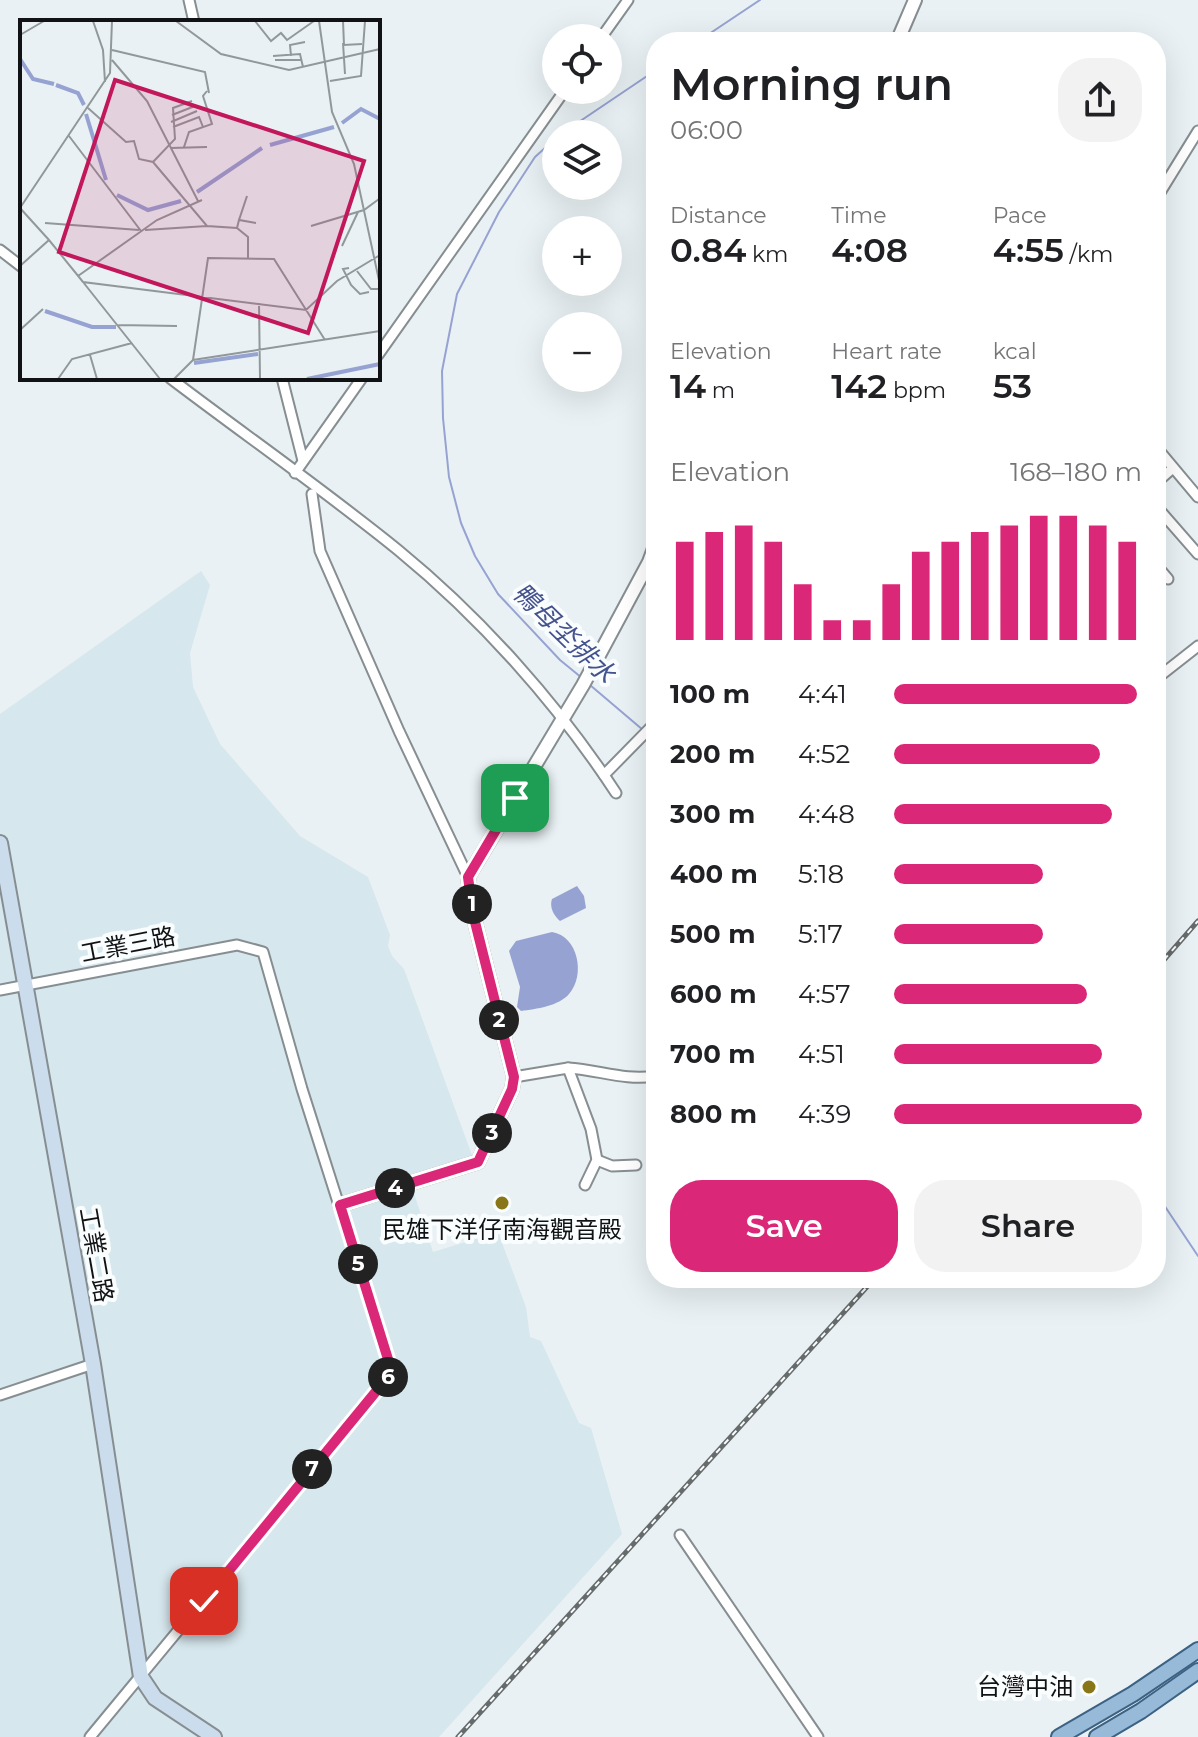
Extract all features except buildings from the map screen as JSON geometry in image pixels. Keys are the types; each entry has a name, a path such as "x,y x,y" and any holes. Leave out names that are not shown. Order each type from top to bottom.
{"main road":[{"name":"工業二路","path":"0,843 93,1364 141,1677"},
{"path":"1059,1737 1133,1694 1198,1650"},
{"path":"1097,1737 1198,1671"},
{"path":"141,1677 155,1698 214,1737"}],"street":[{"path":"189,0 194,20"},
{"path":"611,24 628,0"},
{"path":"901,32 915,0"},
{"path":"380,352 555,104"},
{"path":"1166,183 1198,131"},
{"path":"0,250 20,265"},
{"path":"173,380 399,550 480,626 562,719 616,793"},
{"path":"283,380 303,461"},
{"path":"295,473 361,380"},
{"path":"1166,459 1198,497"},
{"path":"1166,474 1173,468"},
{"path":"90,1737 392,1372 340,1205 478,1162 512,1089 514,1077 473,914 468,877 399,731 320,551 312,494"},
{"path":"1166,517 1198,554"},
{"path":"468,877 583,685 646,568"},
{"path":"1166,671 1198,646"},
{"path":"604,775 646,732"},
{"name":"工業三路","path":"0,990 237,945 263,952 302,1089 340,1205"},
{"path":"514,1077 568,1068 597,1069 616,1077 646,1077"},
{"path":"568,1068 591,1129 597,1160 585,1185"},
{"path":"597,1160 612,1166 636,1165"},
{"path":"0,1395 93,1364"},
{"path":"680,1535 818,1737"}],"shaded area":[{"path":"201,571 210,585 190,653 193,687 220,744 300,836 368,877 390,935 388,946 392,956 404,969 477,1169 413,1190 433,1252 498,1232 526,1307 530,1337 541,1341 579,1423 591,1428 622,1534 439,1737 0,1737 0,714"}],"water":[{"path":"577,886 584,896 586,908 560,921 553,911 552,899"},
{"path":"552,932 568,941 577,957 574,986 559,1001 521,1011 517,1007 520,987 509,951 516,941"}],"waterway":[{"name":"鴨母坔排水","path":"712,32 760,0"},
{"name":"鴨母坔排水","path":"582,120 646,77"},
{"name":"鴨母坔排水","path":"542,151 499,212 457,294 442,371 443,418 449,477 461,523 475,556 498,594 560,660 582,678"},
{"name":"鴨母坔排水","path":"590,685 643,730"},
{"name":"鴨母坔排水","path":"1166,1208 1198,1256"}],"railway":[{"path":"1166,958 1198,921"},
{"path":"458,1737 866,1288"}],"place":[{"name":"民雄下洋仔南海觀音殿","path":"502,1203"},
{"name":"台灣中油","path":"1089,1687"}],"route":[{"path":"204,1601 392,1372 340,1205 478,1162 512,1089 514,1077 473,914 468,877 515,798"}]}
